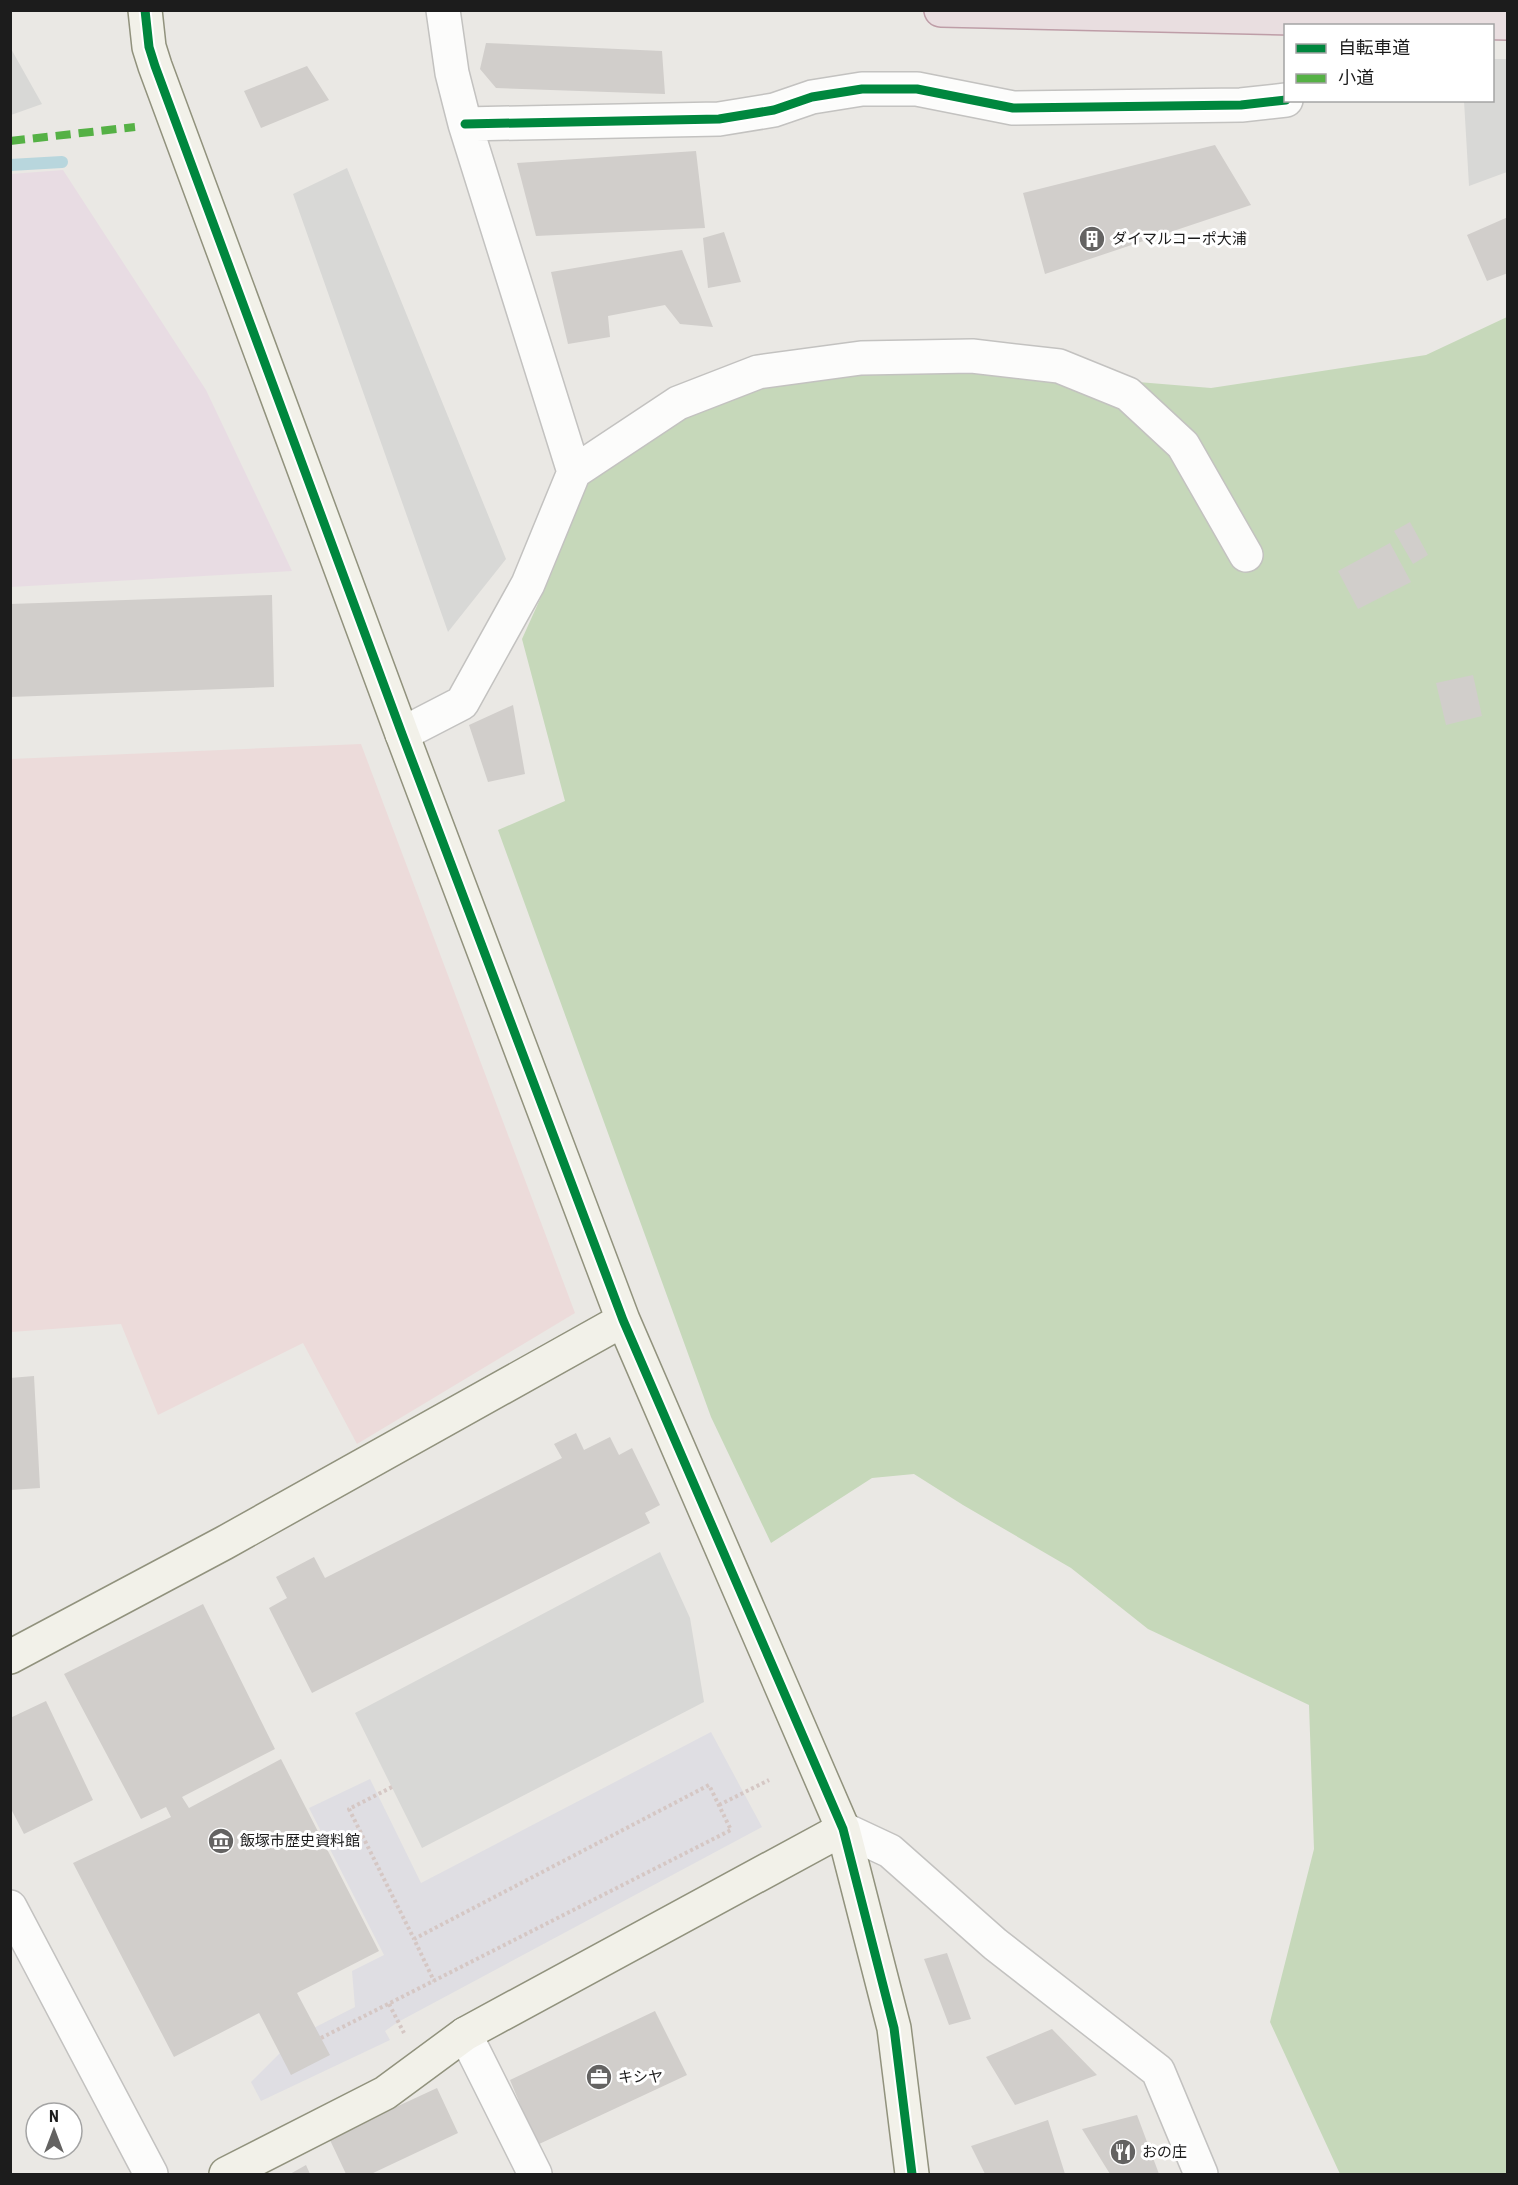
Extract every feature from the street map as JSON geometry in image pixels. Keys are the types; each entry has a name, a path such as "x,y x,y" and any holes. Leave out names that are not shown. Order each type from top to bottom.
{"highway":[{"path":"941,10 1508,23"}],"street":[{"path":"145,10 148,47 402,734 623,1320 843,1829 894,2028 912,2175"},
{"path":"443,10 452,73 465,124 574,472"},
{"path":"465,124 720,119 774,110 812,97 861,89 917,89 1013,108 1241,105 1284,100"},
{"path":"402,734 462,703 528,584 574,472 678,403 758,372 872,358 972,356 1059,366 1128,394 1183,445 1246,555"},
{"path":"10,1657 224,1543 623,1320"},
{"path":"226,2175 386,2092 465,2034 843,1829"},
{"path":"843,1829 890,1851 995,1944 1158,2071 1201,2175"},
{"path":"10,1907 151,2175"},
{"path":"465,2034 535,2175"}],"path":[{"path":"719,1805 769,1780"},
{"path":"321,2038 731,1830 709,1785 414,1939"},
{"path":"392,1787 349,1809 434,1980"},
{"path":"389,2004 408,2041"}],"shaded area":[{"path":"10,47 42,104 11,115 10,115"},
{"path":"1494,59 1507,59 1507,172 1469,186 1464,102 1494,102"},
{"path":"347,168 506,559 448,632 293,194"},
{"path":"63,170 206,390 292,571 11,587 11,174"},
{"path":"361,744 575,1313 357,1444 303,1343 158,1415 121,1324 11,1332 11,759"},
{"path":"660,1552 690,1618 704,1702 422,1848 355,1713"},
{"path":"711,1732 762,1827 398,2022 385,2031 390,2040 261,2101 251,2082 296,2037 355,2007 352,1971 384,1955 309,1808 370,1779 421,1883"}],"green space":[{"path":"1507,317 1507,2174 1340,2174 1270,2022 1314,1849 1309,1705 1148,1629 1071,1568 914,1474 872,1478 771,1543 711,1417 498,830 565,801 522,639 550,577 587,483 686,413 763,385 863,372 966,368 1211,388 1426,355"}],"building":[{"path":"486,43 662,51 665,94 496,88 480,69"},
{"path":"307,66 329,100 261,128 244,91"},
{"name":"ダイマルコーポ大浦","path":"1215,145 1251,205 1045,274 1023,193"},
{"path":"696,151 705,228 536,236 517,163"},
{"path":"1508,217 1508,273 1487,281 1467,235"},
{"path":"724,232 741,282 708,288 703,238"},
{"path":"682,250 713,327 680,324 665,305 608,316 610,337 568,344 551,272"},
{"path":"1410,522 1428,555 1413,564 1394,531"},
{"path":"1390,543 1411,582 1358,609 1338,571"},
{"path":"272,595 274,687 10,697 10,604"},
{"path":"1473,675 1482,716 1446,725 1436,683"},
{"path":"513,705 525,774 488,782 469,725"},
{"path":"34,1376 40,1488 10,1490 10,1378"},
{"path":"576,1433 584,1450 610,1437 619,1455 632,1448 660,1505 645,1513 650,1523 312,1693 269,1608 287,1598 276,1577 314,1557 325,1578 562,1458 554,1444"},
{"name":"飯塚市歴史資料館","path":"203,1604 275,1749 182,1797 189,1808 281,1759 379,1951 297,1993 330,2055 291,2075 259,2013 174,2057 73,1863 171,1817 166,1807 141,1819 64,1674"},
{"path":"46,1701 93,1800 24,1834 10,1807 10,1718"},
{"path":"947,1953 971,2019 949,2025 924,1959"},
{"name":"キシヤ","path":"655,2011 687,2075 537,2145 510,2080"},
{"path":"1052,2029 1097,2075 1015,2105 986,2057"},
{"path":"437,2088 458,2133 371,2174 346,2174 329,2138"},
{"name":"おの庄","path":"1137,2115 1159,2174 1110,2174 1082,2129"},
{"path":"1048,2120 1065,2174 985,2174 971,2146"},
{"path":"306,2165 310,2174 290,2174"}],"waterway":[{"path":"10,165 62,162"}],"marked path":[{"path":"10,141 135,127"}],"cycle path":[{"path":"145,10 149,47 155,66 402,734 623,1320 843,1829 894,2028 912,2174"},
{"path":"465,124 719,119 774,110 812,97 862,89 917,89 1013,108 1241,105 1284,100"}],"place":[{"name":"ダイマルコーポ大浦","path":"1092,239"},
{"name":"飯塚市歴史資料館","path":"221,1841"},
{"name":"キシヤ","path":"599,2077"},
{"name":"おの庄","path":"1123,2152"}]}
